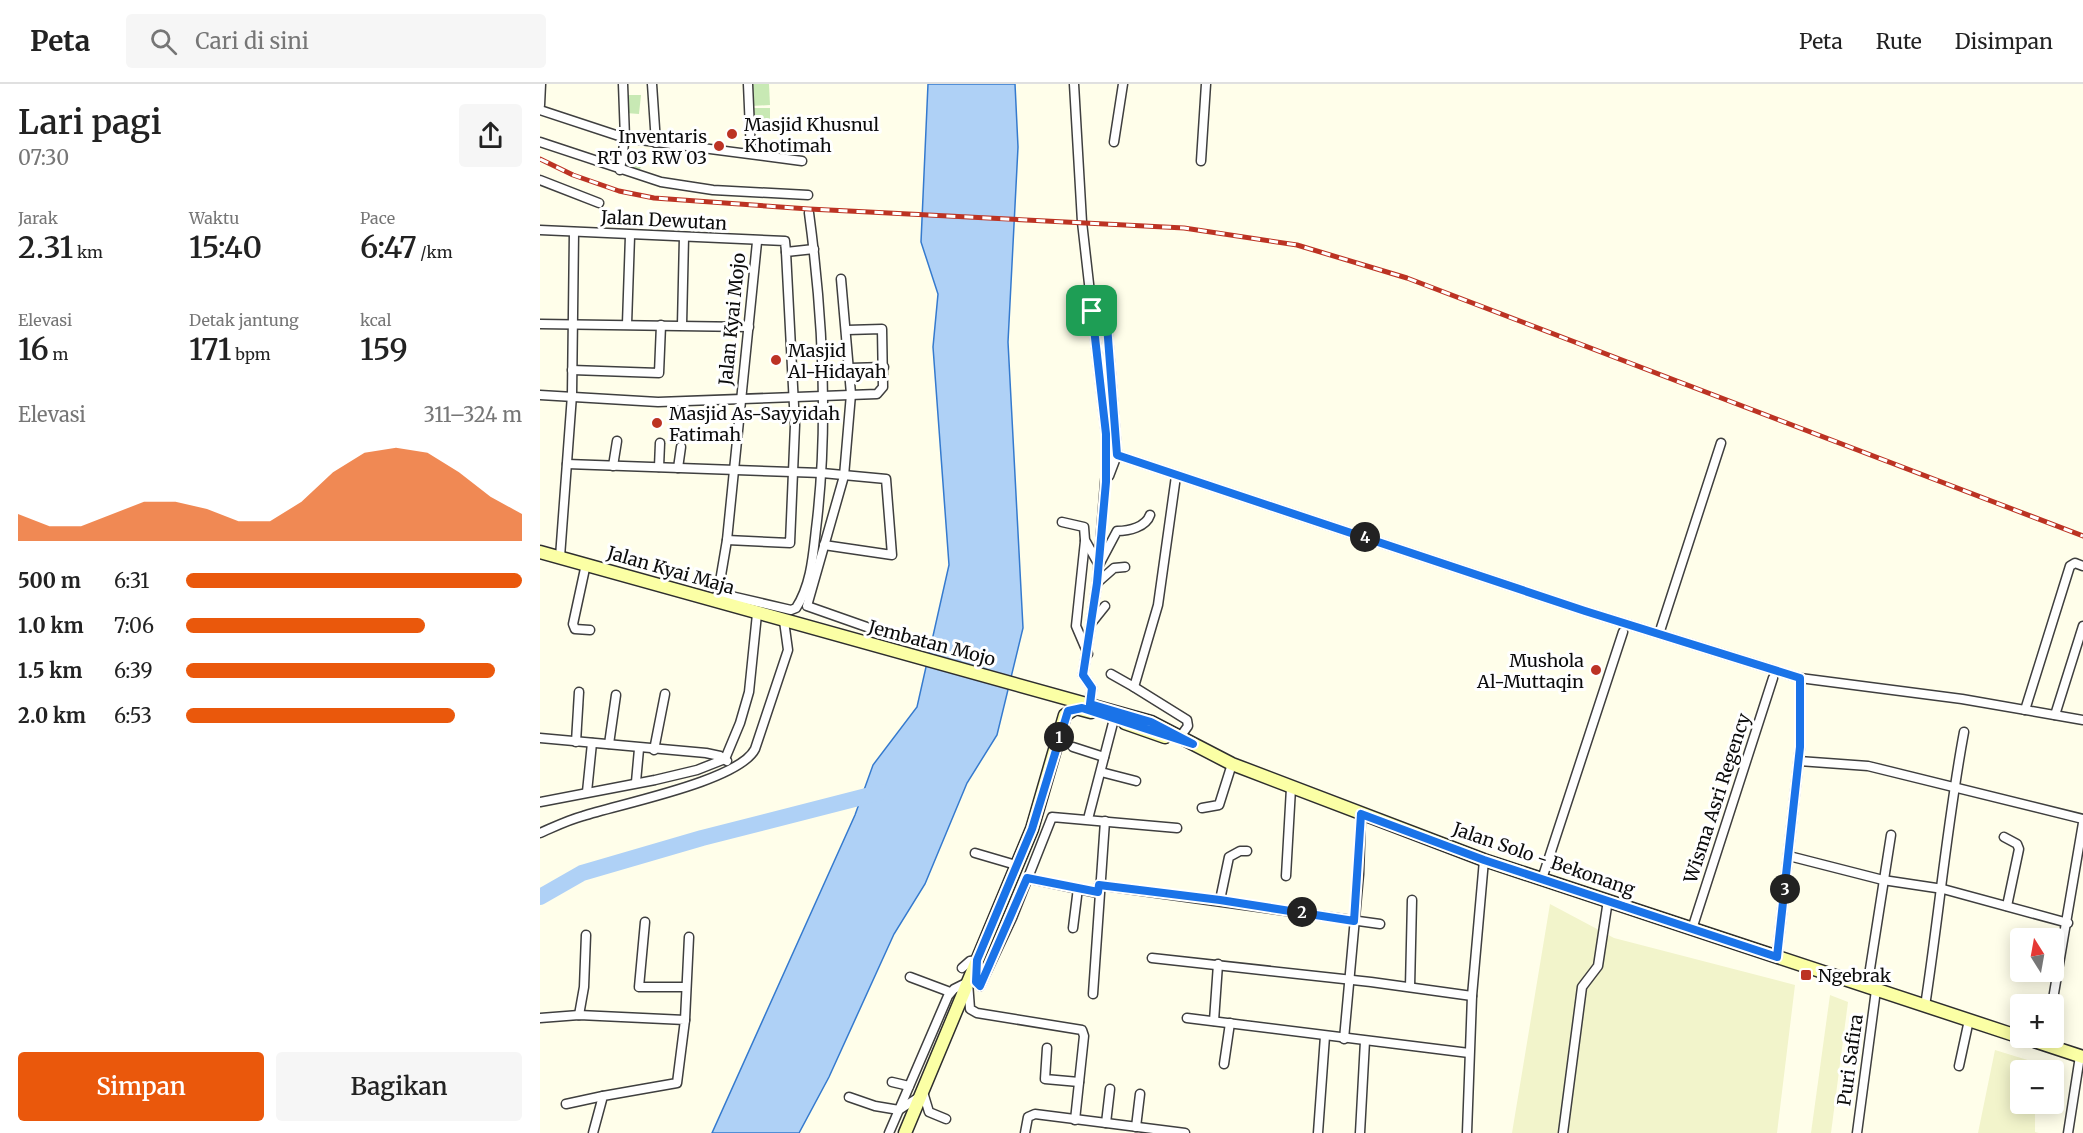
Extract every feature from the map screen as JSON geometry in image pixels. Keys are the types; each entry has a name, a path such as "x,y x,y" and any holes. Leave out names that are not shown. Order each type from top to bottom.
{"main road":[{"name":"Jalan Kyai Maja","path":"540,552 717,598 757,614 788,622"},
{"name":"Jembatan Mojo","path":"788,622 1065,696"},
{"name":"Jalan Solo - Bekonang","path":"1065,696 1151,722 1232,764 1484,860 2010,1033"},
{"path":"905,1133 1032,829 1065,715 1071,709 1082,708 1193,744"},
{"name":"Jalan Solo - Bekonang","path":"2061,1048 2081,1057"}],"street":[{"path":"540,105 542,84"},
{"path":"620,170 625,138 623,84"},
{"path":"652,84 656,143"},
{"path":"748,84 751,153"},
{"path":"1114,142 1121,109 1123,84"},
{"path":"1201,161 1206,84"},
{"path":"1075,86 1082,222 1106,434 1106,482 1099,566 1093,621 1083,675 1092,688 1090,704"},
{"path":"540,110 625,138 802,161"},
{"path":"540,141 661,182 713,190 808,195"},
{"path":"540,180 599,202"},
{"path":"717,598 784,609 796,608 807,583 812,561 822,473 823,395 814,249 809,213"},
{"name":"Jalan Dewutan","path":"540,230 757,242 785,241 786,252"},
{"path":"560,557 572,395 574,232"},
{"path":"627,324 630,236"},
{"path":"682,325 684,237"},
{"name":"Jalan Kyai Mojo","path":"717,598 727,540 757,242"},
{"path":"727,540 790,543 794,474 793,396 786,252 814,249"},
{"path":"841,279 851,394 844,476 808,608 881,632"},
{"path":"1092,311 1103,314 1107,325 1117,455 1106,482"},
{"path":"540,324 749,327"},
{"path":"572,370 658,373 661,325"},
{"path":"847,330 882,329 884,367 850,368"},
{"name":"Jalan Kyai Mojo","path":"740,400 877,394 881,392 884,367"},
{"path":"540,395 572,395 658,402 740,400"},
{"path":"614,466 617,441"},
{"path":"659,467 660,443"},
{"path":"1659,634 1721,443"},
{"path":"678,468 681,447"},
{"path":"1117,455 1659,634 1800,678 1962,699 2083,720"},
{"path":"567,464 794,474 822,473 882,477 887,480 892,555 825,545"},
{"path":"1134,687 1158,605 1176,476"},
{"path":"1099,566 1117,531 1128,531 1146,523 1150,515"},
{"path":"1062,522 1082,525 1085,529 1076,626 1088,655"},
{"path":"1085,540 1099,566"},
{"path":"2025,710 2070,566 2075,563 2083,566"},
{"path":"586,564 573,624 575,629 590,630"},
{"path":"1097,583 1114,568 1125,567"},
{"path":"1093,621 1105,606"},
{"path":"540,802 697,770 725,759 740,723 748,692 757,614"},
{"path":"540,833 581,816 696,784 734,768 748,759 755,749 788,650 788,622"},
{"path":"2055,715 2083,626"},
{"path":"1542,879 1623,632"},
{"path":"1112,674 1187,720 1188,726 1180,737"},
{"name":"Wisma Asri Regency","path":"1692,929 1773,678"},
{"path":"1777,957 1799,761 1800,678"},
{"path":"576,742 579,692"},
{"path":"654,750 664,694"},
{"path":"609,744 616,695"},
{"path":"1088,819 1114,719"},
{"path":"1925,1006 1943,890 1954,786 1964,732"},
{"path":"540,738 639,749 706,753 725,759 734,768"},
{"path":"587,792 592,743"},
{"path":"1073,747 1104,757"},
{"path":"636,782 639,749"},
{"path":"1799,761 1868,766 1954,786 2083,821 2068,922 2054,994"},
{"path":"1202,808 1220,805 1232,764"},
{"path":"1101,772 1136,781"},
{"path":"1286,876 1291,788"},
{"path":"1344,1039 1351,979 1361,814"},
{"path":"962,968 970,961 977,960 976,982 981,986 1052,817 1177,828"},
{"path":"1093,994 1099,889 1106,821"},
{"name":"Puri Safira","path":"1857,1133 1883,880 1891,835"},
{"path":"2004,837 2015,842 2019,849 2007,906"},
{"path":"1220,900 1229,857 1240,851 1247,851"},
{"path":"975,853 1016,865"},
{"path":"1789,856 1883,880 1943,890 2068,922"},
{"path":"1467,1133 1472,996 1484,860"},
{"path":"1027,878 1078,888 1220,900 1380,924"},
{"path":"1072,928 1078,888"},
{"path":"1410,987 1412,900"},
{"path":"1563,1133 1582,987 1598,966 1608,900"},
{"path":"645,921 639,987 686,987"},
{"path":"579,1015 584,987 586,935"},
{"path":"566,1104 677,1083 685,1020 689,937"},
{"path":"1152,958 1351,979 1472,996"},
{"path":"1214,1021 1218,964"},
{"path":"910,977 950,992"},
{"path":"889,1133 930,1032 950,992 968,982 970,1009 977,1013 1082,1030 1084,1036 1075,1120"},
{"path":"540,1018 579,1015 685,1020"},
{"path":"1187,1018 1469,1053"},
{"path":"1959,1066 1969,1020"},
{"path":"1224,1064 1230,1023"},
{"path":"1318,1133 1325,1036"},
{"path":"1360,1133 1365,1041"},
{"path":"1047,1048 1045,1079 1079,1082"},
{"path":"2068,1133 2081,1057"},
{"path":"892,1082 909,1086"},
{"path":"1106,1123 1110,1089"},
{"path":"849,1097 875,1106 899,1110 921,1093 928,1112 946,1119"},
{"path":"1136,1127 1140,1094"},
{"path":"592,1133 603,1096"},
{"path":"1025,1133 1028,1117 1035,1114 1185,1133"}],"green space":[{"path":"750,84 769,84 770,105 751,106"},
{"path":"627,95 641,95 639,114 626,113"},
{"path":"751,108 770,108 770,131 751,131"},
{"path":"625,154 643,159 639,173 622,169"},
{"path":"1550,904 1614,938 1795,985 1777,1133 1512,1133"},
{"path":"1830,995 1848,1002 1831,1133 1811,1133"},
{"path":"1995,1050 2028,1060 2010,1060 2010,1114 2035,1114 2035,1132 2039,1133 1978,1133"}],"water":[{"path":"928,84 1015,84 1018,147 1008,342 1023,628 997,735 967,783 925,884 894,934 829,1077 799,1133 712,1133 855,815 873,765 917,707 949,565 933,347 938,294 921,242"}],"waterway":[{"path":"540,897 582,873 702,838 882,792"}],"railway":[{"path":"540,159 573,175 619,191 654,198 809,209 1184,228 1297,245 1407,278 2083,536"}],"place":[{"name":"Masjid Khusnul Khotimah","path":"732,134"},
{"name":"Inventaris RT 03 RW 03","path":"719,146"},
{"name":"Masjid Al-Hidayah","path":"776,360"},
{"name":"Masjid As-Sayyidah Fatimah","path":"657,423"},
{"name":"Mushola Al-Muttaqin","path":"1596,670"},
{"name":"Ngebrak","path":"1806,975"}],"route":[{"path":"1092,311 1103,314 1107,325 1117,455 1159,471 1585,611 1800,678 1800,747 1777,957 1484,860 1361,814 1359,874 1354,921 1220,900 1099,885 1098,892 1027,878 1012,918 998,945 982,986 980,986 976,982 977,960 1032,829 1068,711 1082,708 1193,744 1151,722 1090,704 1092,688 1083,678 1088,655 1103,531 1107,459 1092,311"}]}
